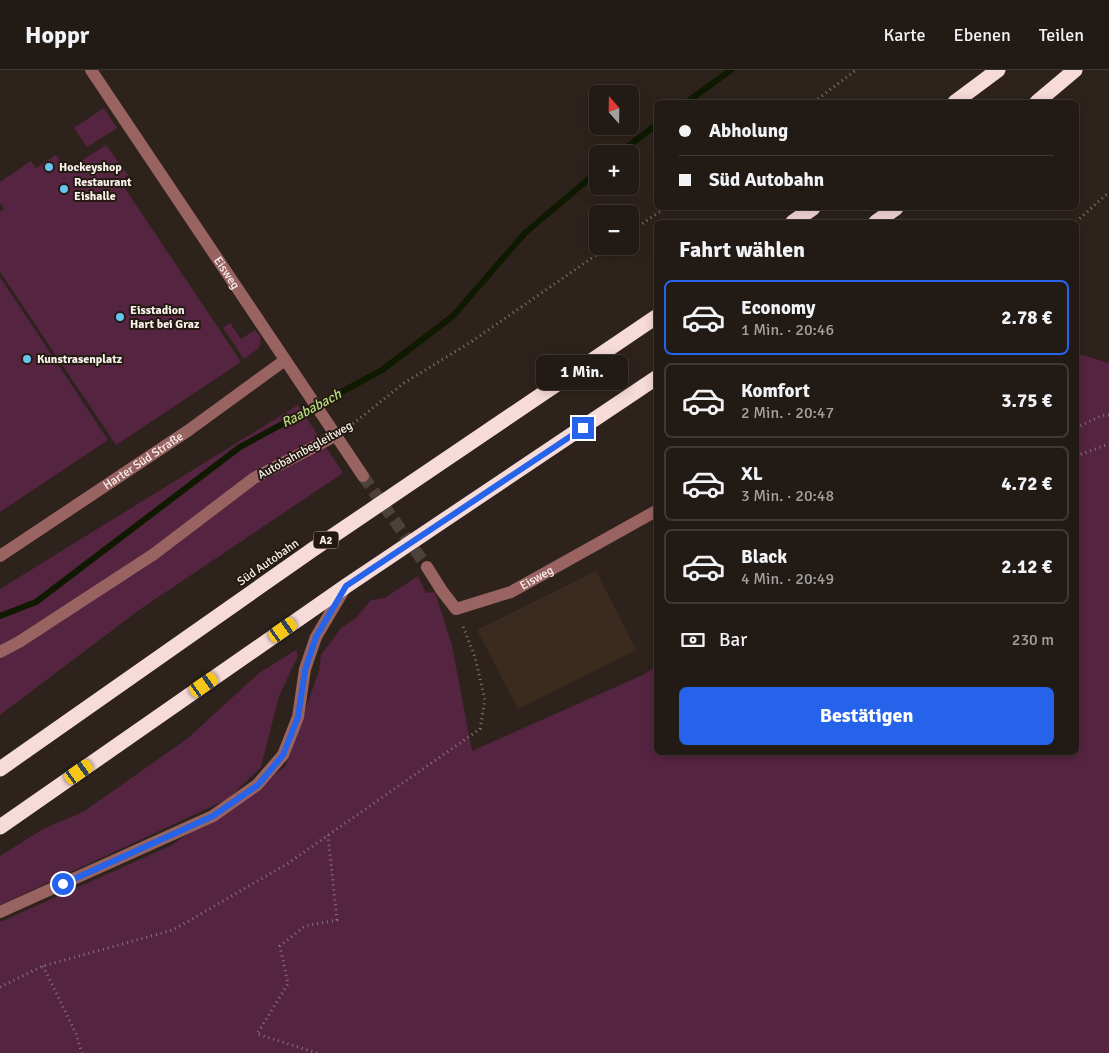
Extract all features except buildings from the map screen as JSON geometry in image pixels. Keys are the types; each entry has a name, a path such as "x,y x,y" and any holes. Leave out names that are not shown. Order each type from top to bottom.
{"highway":[{"path":"958,100 998,70"},
{"path":"1039,100 1075,70"},
{"path":"796,220 811,210"},
{"path":"879,220 893,210"},
{"name":"Süd Autobahn","path":"0,769 312,550 654,318"},
{"path":"0,827 346,586 654,379"}],"street":[{"name":"Eisweg","path":"91,70 363,476"},
{"name":"Harter Süd Straße","path":"0,556 189,430 285,360"},
{"name":"Autobahnbegleitweg","path":"0,652 19,642 154,554 254,478 331,430"},
{"name":"Eisweg","path":"456,610 511,592 654,512"},
{"path":"427,567 456,610"},
{"path":"0,912 213,816 258,785 283,755 298,717 305,670 316,637 346,586"}],"path":[{"path":"817,100 856,70"},
{"path":"1078,220 1109,192"},
{"path":"639,226 662,210"},
{"name":"Autobahnbegleitweg","path":"331,430 345,430 404,382 471,342 596,255"},
{"path":"1079,427 1101,416 1109,415"},
{"path":"1079,455 1109,444"},
{"path":"0,987 43,966 173,930 286,864 480,728 485,700 475,657 456,610"},
{"path":"317,1053 257,1034 288,984 280,946 305,926 337,920 328,835"},
{"path":"43,966 76,1034 82,1053"}],"shaded area":[{"path":"104,108 117,128 87,147 74,128"},
{"name":"Eisstadion Hart bei Graz","path":"106,145 128,175 120,181 241,362 116,445 0,272 0,211 4,209 0,203 0,182 31,161 36,168 56,155 67,170"},
{"name":"Kunstrasenplatz","path":"0,277 108,440 0,512"},
{"path":"230,323 241,339 255,330 261,338 259,348 244,359 223,328"},
{"path":"1079,354 1109,363 1109,1053 0,1053 0,922 170,846 285,767 319,671 321,655 341,628 355,619 371,600 385,598 418,576 426,593 435,592 452,646 472,751 645,674 654,667 654,755 1079,755"},
{"path":"298,405 343,473 139,610 0,715 0,589"},
{"path":"596,571 636,650 518,709 477,630"},
{"path":"296,650 298,656 279,696 261,767 228,799 0,905 0,856 43,829 83,812 187,739 259,673"}],"waterway":[{"name":"Raababach","path":"690,100 731,70"},
{"name":"Raababach","path":"630,145 654,127"},
{"name":"Raababach","path":"0,616 36,602 240,447 382,370 453,316 525,233 589,179"}],"tunnel":[{"path":"363,476 427,567"}],"place":[{"name":"Hockeyshop","path":"49,167"},
{"name":"Restaurant Eishalle","path":"64,189"},
{"name":"Eisstadion Hart bei Graz","path":"120,317"},
{"name":"Kunstrasenplatz","path":"27,359"}],"route":[{"path":"63,884 213,816 258,785 283,755 298,717 305,670 316,637 346,586 583,428"}]}
